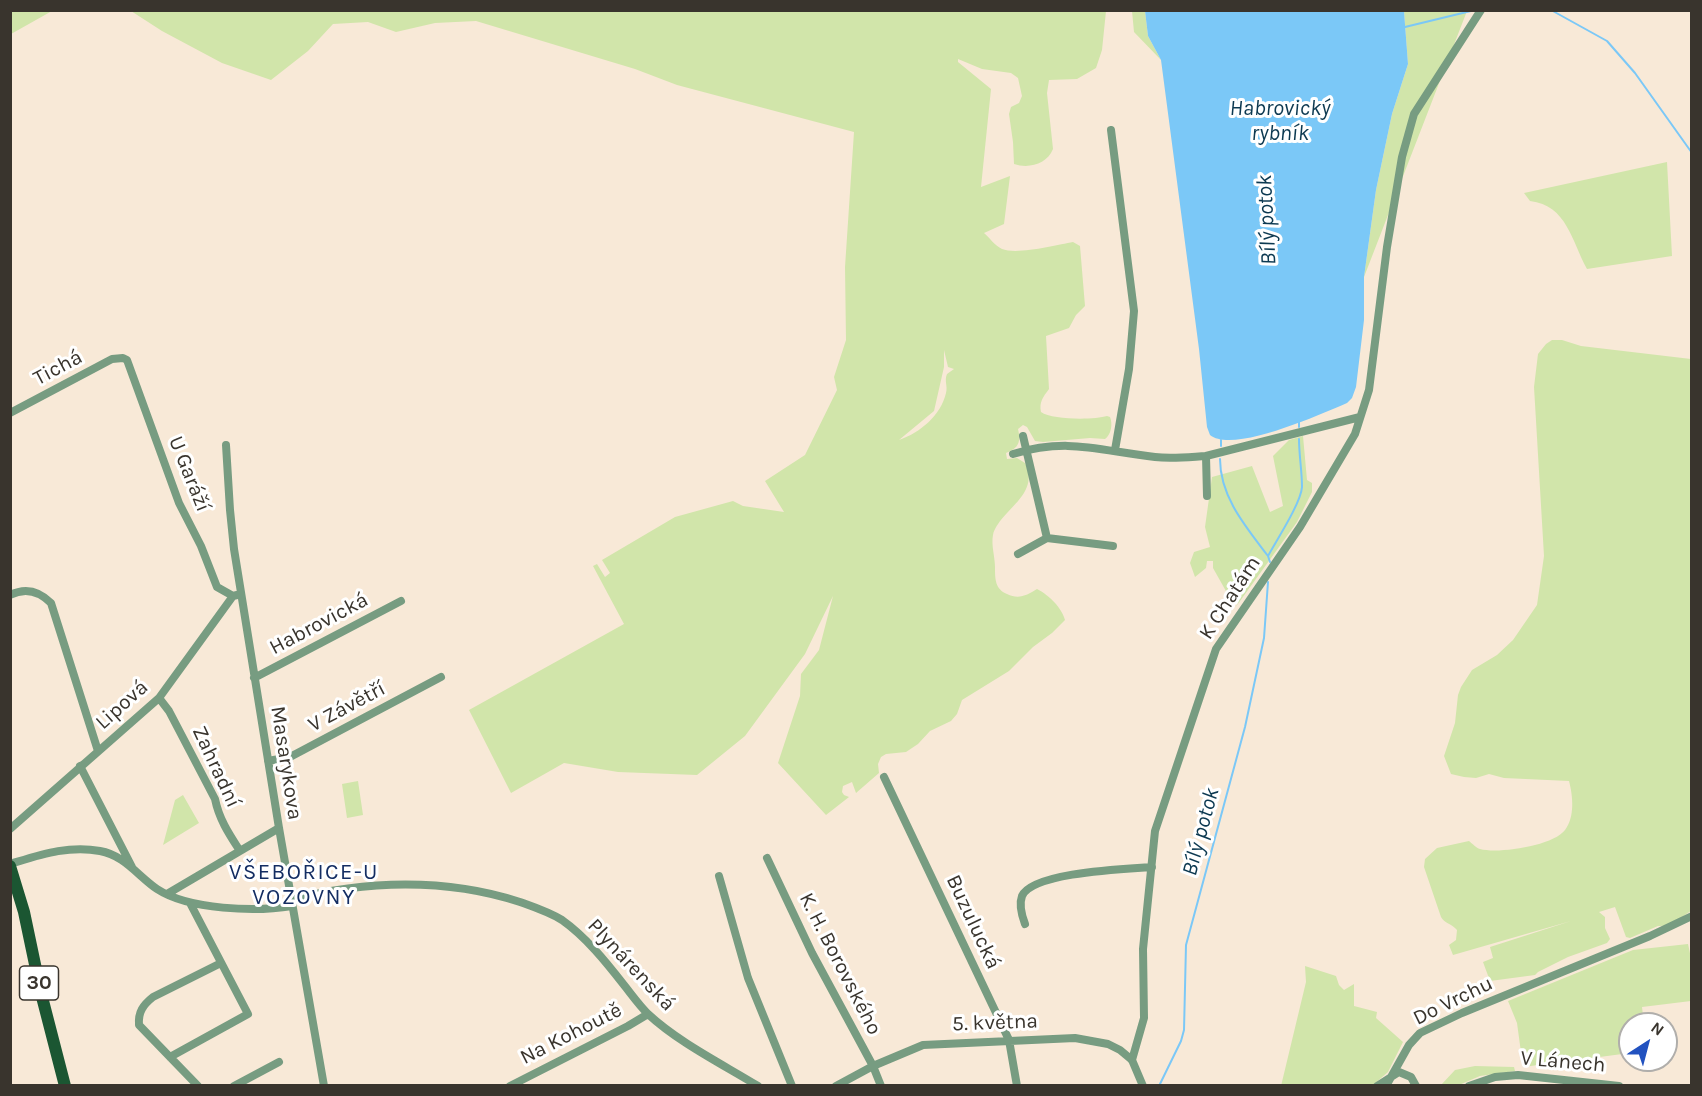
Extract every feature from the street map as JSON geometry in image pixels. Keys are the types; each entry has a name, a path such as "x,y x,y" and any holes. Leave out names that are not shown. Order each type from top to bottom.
{"main road":[{"name":"30","path":"10,865 24,912 40,993 65,1086"}],"street":[{"name":"K Chatám","path":"1132,1060 1144,1017 1143,948 1155,831 1216,650 1300,527 1355,434 1369,390 1387,247 1402,157 1414,114 1481,10"},
{"path":"1111,130 1134,311 1129,369 1114,450"},
{"name":"Tichá","path":"10,413 112,360 123,358"},
{"name":"U Garáží","path":"123,358 130,365 179,503 201,546 217,587 237,595"},
{"path":"1013,454 1026,450 1067,445 1156,457 1206,456 1360,417"},
{"path":"1023,436 1047,538"},
{"name":"Masarykova","path":"226,445 237,595 254,678 324,1086"},
{"path":"1206,456 1207,496"},
{"path":"1018,554 1047,538 1113,546"},
{"path":"10,595 28,590 42,594 51,603 98,751"},
{"name":"Lipová","path":"10,829 159,698 237,595"},
{"name":"Habrovická","path":"254,678 401,601"},
{"name":"V Závětří","path":"268,762 290,757 441,677"},
{"name":"Zahradní","path":"159,698 169,711 215,799 217,813 223,825 240,851"},
{"name":"Plynárenská","path":"80,766 133,869"},
{"name":"Buzulucká","path":"884,777 1009,1040 1017,1086"},
{"path":"167,894 279,828"},
{"name":"Plynárenská","path":"10,865 49,851 85,849 103,851 119,858 157,889 167,894 190,903 231,907 272,908 325,891 382,885 440,886 501,896 552,914 579,932 648,1014 681,1039 758,1086"},
{"name":"K. H. Borovského","path":"767,858 881,1086"},
{"path":"1025,924 1021,912 1022,896 1033,884 1085,873 1152,867"},
{"path":"719,876 748,978 792,1086"},
{"path":"170,1057 248,1014 190,903"},
{"name":"Do Vrchu","path":"1386,1086 1409,1045 1420,1033 1692,916"},
{"path":"198,1086 139,1025 139,1015 144,1004 153,997 221,963"},
{"name":"Na Kohoutě","path":"510,1086 648,1014"},
{"name":"5. května","path":"836,1086 873,1066 923,1045 1075,1038 1108,1044 1132,1060"},
{"path":"1132,1060 1143,1086"},
{"path":"234,1086 279,1062"},
{"path":"1377,1086 1399,1072 1411,1077 1416,1086"},
{"name":"V Lánech","path":"1469,1086 1495,1077 1518,1075 1619,1086"}],"green space":[{"path":"11,10 52,10 52,11 11,34"},
{"path":"131,11 1106,11 1102,50 1096,68 1077,79 1049,80 1047,93 1053,149 1042,162 1037,164 1026,166 1014,164 1009,114 1011,107 1019,103 1022,96 1018,78 1011,73 982,69 958,59 958,62 991,89 981,187 1010,176 1004,224 984,233 999,248 1009,251 1037,249 1073,242 1080,246 1085,306 1076,315 1069,328 1046,336 1049,389 1042,400 1041,412 1054,417 1107,416 1111,420 1110,432 1105,439 1043,442 1035,441 1027,427 1023,425 1018,429 1018,444 1006,453 1007,459 1017,458 1025,463 1029,475 1028,485 1018,502 1003,517 993,535 996,579 1000,589 1011,596 1019,597 1037,589 1054,602 1065,620 1009,671 962,700 957,714 951,721 930,731 918,744 906,752 886,754 881,757 878,764 879,773 856,793 852,782 843,786 842,792 849,797 826,815 778,763 800,696 801,674 819,650 833,596 805,654 745,736 697,775 618,772 564,763 511,793 469,710 624,624 593,566 597,564 605,577 610,573 602,560 675,517 733,501 743,506 784,512 765,481 805,455 837,390 834,377 846,340 845,267 854,132 677,85 635,69 476,21 435,23 396,32 368,22 333,24 308,51 271,80 222,63 162,31","holes":["944,350 948,367 954,369 947,374 947,388 940,409 922,428 899,440 934,411 944,367"]},
{"path":"1132,11 1145,11 1148,36 1161,60 1134,32"},
{"path":"1404,11 1467,11 1364,277 1376,190 1392,114 1408,64"},
{"path":"1667,162 1672,256 1587,269 1567,226 1560,217 1542,204 1530,201 1524,193"},
{"path":"1552,340 1562,340 1581,346 1691,359 1691,911 1671,923 1630,938 1626,937 1615,907 1599,912 1605,917 1605,928 1610,939 1607,943 1568,957 1535,975 1490,981 1483,962 1493,958 1490,947 1571,921 1453,955 1449,945 1456,940 1457,930 1441,917 1424,867 1425,859 1437,848 1469,841 1479,848 1499,850 1525,847 1549,840 1559,836 1565,830 1572,813 1569,781 1504,778 1489,774 1476,778 1464,777 1451,774 1444,756 1455,723 1461,687 1472,670 1497,655 1513,640 1537,605 1544,556 1534,387 1538,354"},
{"path":"1303,436 1307,480 1312,483 1312,492 1297,522 1235,608 1238,603 1231,600 1213,568 1213,561 1207,561 1206,568 1195,577 1190,563 1194,552 1210,547 1205,527 1212,477 1252,466 1270,512 1283,506 1273,456 1289,440"},
{"path":"358,781 363,815 347,818 342,784"},
{"path":"183,795 199,823 163,845 175,800"},
{"path":"1688,944 1691,958 1691,1001 1642,1007 1643,1012 1618,1012 1618,1055 1523,1067 1517,1023 1508,1001 1633,950"},
{"path":"1305,966 1336,976 1339,985 1344,990 1354,984 1354,1006 1377,1012 1376,1018 1403,1042 1388,1072 1373,1085 1281,1086 1306,982"},
{"path":"1475,1066 1514,1067 1515,1071 1480,1076 1459,1085 1441,1085 1455,1070"}],"water":[{"name":"Habrovický rybník","path":"1145,11 1404,11 1408,64 1392,114 1376,190 1364,277 1364,320 1356,387 1352,398 1347,403 1298,423 1257,436 1221,440 1210,435 1207,427 1161,60 1148,36"}],"waterway":[{"path":"1405,27 1475,10"},
{"path":"1551,10 1607,41 1635,73 1692,153"},
{"name":"Bílý potok","path":"1299,420 1299,427"},
{"name":"Bílý potok","path":"1270,562 1268,556 1301,494 1299,439"},
{"path":"1221,440 1221,446"},
{"path":"1220,459 1221,473 1229,499 1243,523 1268,556"},
{"name":"Bílý potok","path":"1159,1086 1184,1030 1186,945 1245,727 1264,638 1268,582"}],"district":[{"name":"VŠEBOŘICE-U VOZOVNY","path":"304,886"}]}
